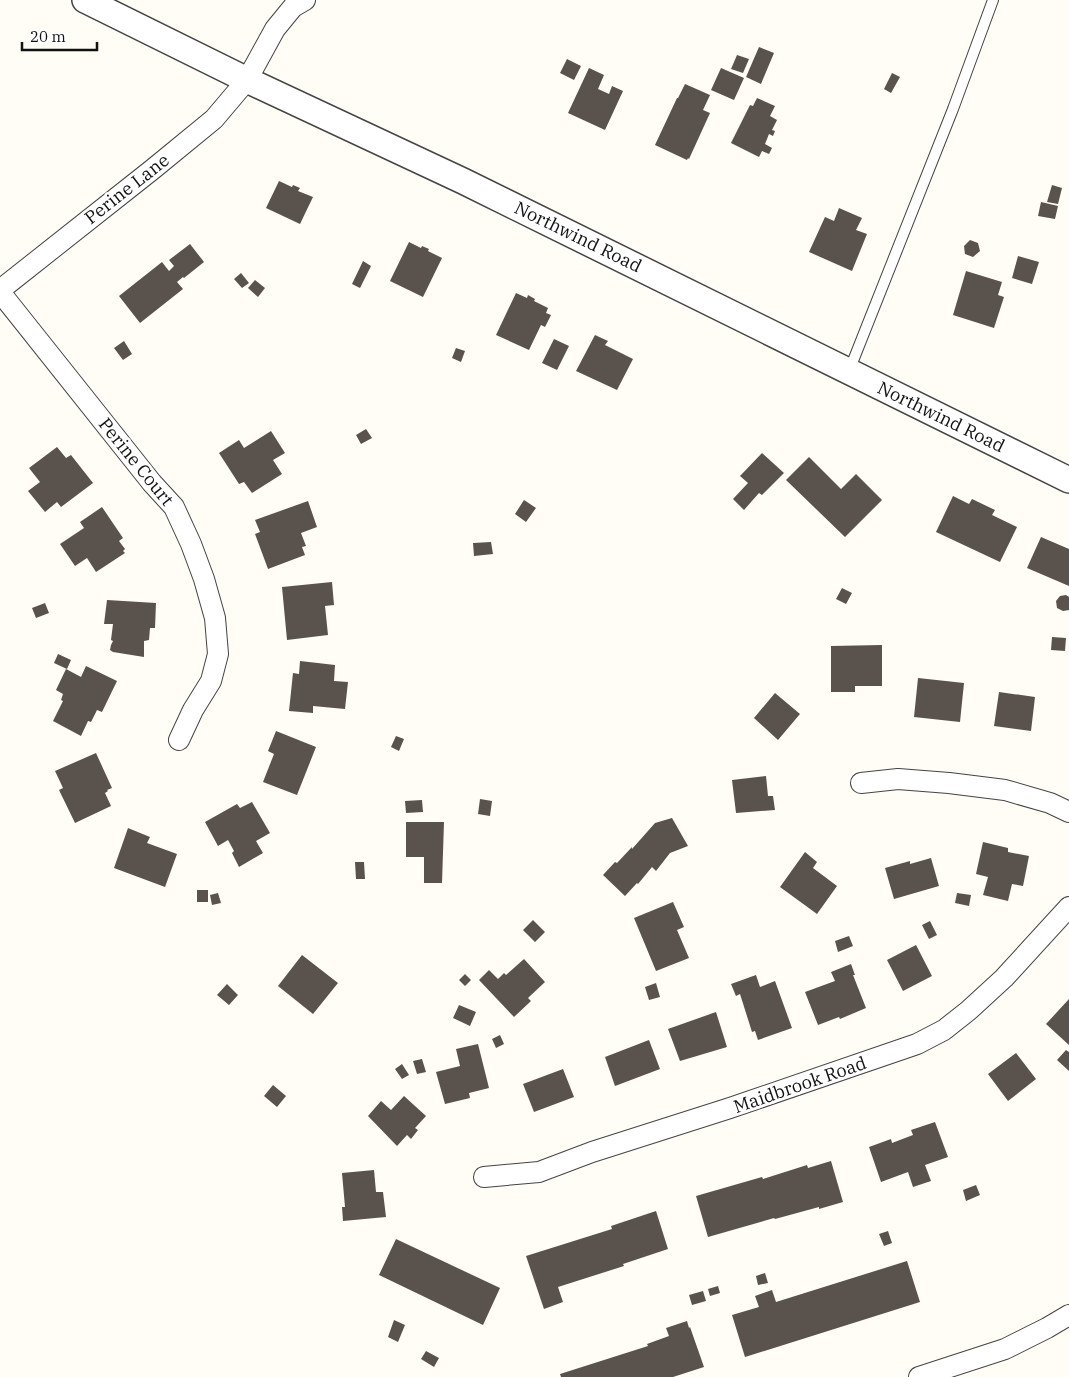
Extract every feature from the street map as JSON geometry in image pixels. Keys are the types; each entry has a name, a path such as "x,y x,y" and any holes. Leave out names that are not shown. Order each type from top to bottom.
{"street":[{"name":"Northwind Road","path":"85,0 247,80 463,181 1069,480"},
{"name":"Perine Lane","path":"0,291 214,119 247,80 275,29 293,7 305,0"},
{"name":"Perine Court","path":"0,291 152,483 174,508 191,544 216,618 218,654 211,681 193,710 179,740"},
{"path":"861,783 898,779 1005,790 1050,803 1069,812"},
{"name":"Maidbrook Road","path":"484,1177 539,1172 592,1152 730,1108 917,1044 944,1030 968,1011 1004,978 1069,907"},
{"path":"920,1377 1005,1349 1069,1314"}],"lane":[{"path":"849,371 953,109 993,0"}],"building":[{"path":"759,47 774,53 761,84 746,77"},
{"path":"737,55 749,59 743,73 731,69"},
{"path":"567,59 581,66 574,80 560,73"},
{"path":"589,68 604,75 598,89 609,94 612,86 623,91 605,130 568,113"},
{"path":"721,68 744,78 734,100 711,90"},
{"path":"892,73 900,77 891,93 884,89"},
{"path":"685,84 710,95 703,110 710,113 687,160 655,145"},
{"path":"757,98 775,106 770,116 777,120 772,130 775,131 773,136 769,134 765,144 772,148 769,154 762,151 759,157 731,143 750,105 753,106"},
{"path":"279,181 292,187 293,185 300,188 298,191 313,197 300,224 266,208"},
{"path":"1052,185 1062,188 1058,204 1047,202"},
{"path":"1041,202 1058,206 1055,219 1038,216"},
{"path":"839,208 862,218 856,230 867,234 852,271 809,252 825,217 834,221"},
{"path":"970,240 978,243 980,251 973,257 965,254 964,246"},
{"path":"409,242 421,248 422,246 429,249 428,251 442,258 423,297 390,281"},
{"path":"190,244 204,262 177,282 183,289 140,323 119,296 162,262 169,271 174,266 169,260"},
{"path":"1018,256 1039,262 1032,284 1012,278"},
{"path":"363,261 371,266 360,288 352,284"},
{"path":"966,271 1002,282 998,295 1004,297 994,328 953,315"},
{"path":"241,273 249,283 242,288 234,279"},
{"path":"255,280 265,288 258,297 248,288"},
{"path":"516,293 527,298 528,295 535,299 534,301 548,308 546,313 551,315 545,327 541,325 529,350 496,335"},
{"path":"595,335 608,341 605,345 633,359 617,390 576,371"},
{"path":"554,339 569,346 557,370 542,363"},
{"path":"124,341 132,354 123,360 114,348"},
{"path":"456,348 465,351 461,362 452,358"},
{"path":"366,429 372,438 361,444 356,435"},
{"path":"271,431 285,453 273,460 282,474 252,493 244,482 239,484 219,453 239,440 244,448"},
{"path":"57,447 66,458 71,455 93,483 61,507 57,502 45,512 28,491 40,482 29,468"},
{"path":"762,453 784,473 762,495 759,493 744,510 733,499 748,483 740,476"},
{"path":"809,457 841,489 856,474 882,500 845,537 786,480"},
{"path":"953,496 969,504 972,499 995,510 992,515 1017,527 1000,562 936,532"},
{"path":"524,500 536,508 526,522 515,514"},
{"path":"308,501 317,527 301,533 306,546 302,547 305,555 268,569 255,534 260,532 255,520"},
{"path":"102,507 123,538 119,541 125,549 123,551 125,553 96,572 87,558 75,566 60,544 84,528 80,522"},
{"path":"1041,537 1069,549 1069,586 1027,568"},
{"path":"491,542 493,554 474,556 473,543"},
{"path":"332,582 334,605 325,606 328,635 287,640 282,587"},
{"path":"842,588 852,593 846,604 836,599"},
{"path":"1066,595 1069,597 1069,610 1063,611 1057,608 1056,601 1060,596"},
{"path":"107,600 156,603 155,628 150,628 149,640 144,641 144,657 110,650 113,641 111,640 113,624 104,624"},
{"path":"45,603 49,613 36,618 32,608"},
{"path":"1052,637 1066,638 1065,651 1051,650"},
{"path":"882,645 882,686 855,686 855,692 831,692 831,646"},
{"path":"58,654 71,660 67,669 54,663"},
{"path":"300,661 335,665 334,681 348,682 345,709 313,706 313,713 289,711 293,673 299,674"},
{"path":"86,666 117,681 102,712 97,710 91,722 88,721 81,736 53,721 63,701 61,700 63,694 56,690 66,669 81,677"},
{"path":"918,678 964,683 960,722 914,717"},
{"path":"999,692 1035,697 1031,731 994,726"},
{"path":"775,693 800,714 778,740 754,718"},
{"path":"276,731 316,747 297,795 263,782 274,754 268,751"},
{"path":"396,736 404,739 399,751 391,747"},
{"path":"96,753 112,788 105,793 111,806 75,823 59,790 63,788 55,771"},
{"path":"766,776 768,796 773,796 775,810 736,813 732,780"},
{"path":"480,799 492,801 490,816 478,814"},
{"path":"422,800 423,812 406,813 405,801"},
{"path":"252,802 270,833 256,841 263,853 239,867 228,840 218,846 205,822 237,804 240,808"},
{"path":"672,818 688,846 670,853 656,871 652,867 625,896 603,875 632,847 632,849 655,823"},
{"path":"406,822 444,822 442,883 424,883 424,857 406,857"},
{"path":"128,828 150,837 147,843 177,854 165,887 114,868"},
{"path":"983,842 1008,848 1008,852 1029,856 1023,886 1012,884 1008,901 983,895 988,877 976,874"},
{"path":"805,852 817,862 813,868 837,886 817,914 780,887"},
{"path":"931,858 939,886 894,899 885,868 910,861 910,864"},
{"path":"355,862 364,862 365,879 356,879"},
{"path":"197,890 208,890 208,902 197,902"},
{"path":"218,893 221,903 212,905 210,895"},
{"path":"957,893 971,895 969,906 955,903"},
{"path":"673,902 684,927 677,930 689,958 656,971 634,918"},
{"path":"533,920 545,932 535,942 523,930"},
{"path":"930,921 937,935 929,939 922,925"},
{"path":"849,936 853,946 838,952 835,941"},
{"path":"916,945 932,976 903,991 887,960"},
{"path":"302,955 338,983 313,1014 278,986"},
{"path":"524,959 545,982 528,998 531,1001 514,1017 479,980 489,970 498,979 504,973 506,975"},
{"path":"851,964 855,975 853,975 866,1008 840,1019 839,1017 818,1025 805,992 835,981 831,972"},
{"path":"465,974 471,980 465,986 459,980"},
{"path":"756,975 760,987 775,981 792,1028 758,1040 755,1031 752,1032 740,994 736,996 731,984"},
{"path":"656,983 660,997 649,1000 645,987"},
{"path":"227,984 238,995 229,1005 217,995"},
{"path":"1069,999 1069,1045 1046,1024"},
{"path":"459,1005 476,1012 470,1026 453,1018"},
{"path":"716,1012 727,1047 680,1061 668,1029"},
{"path":"500,1035 504,1044 496,1048 492,1039"},
{"path":"649,1040 660,1069 615,1086 605,1057"},
{"path":"478,1044 489,1088 469,1093 470,1098 445,1104 436,1072 460,1066 456,1049"},
{"path":"1066,1050 1069,1052 1069,1071 1057,1060"},
{"path":"1016,1053 1036,1079 1008,1101 988,1074"},
{"path":"422,1059 426,1072 417,1074 413,1061"},
{"path":"402,1064 409,1075 402,1079 395,1069"},
{"path":"563,1069 574,1097 534,1112 523,1084"},
{"path":"273,1085 286,1096 277,1107 264,1096"},
{"path":"404,1096 426,1116 415,1128 418,1130 411,1139 407,1135 397,1146 368,1116 381,1101 391,1110"},
{"path":"935,1122 948,1157 925,1165 931,1181 913,1187 908,1172 881,1182 869,1147 891,1139 892,1143 913,1135 911,1130"},
{"path":"831,1161 843,1202 774,1218 708,1237 696,1196 762,1177 763,1179 807,1165 808,1168"},
{"path":"374,1170 376,1192 383,1192 386,1217 343,1221 342,1207 345,1207 342,1173"},
{"path":"976,1185 980,1195 966,1201 963,1190"},
{"path":"656,1211 668,1249 623,1264 624,1266 558,1287 563,1302 544,1309 526,1256 612,1229 611,1226"},
{"path":"888,1231 892,1243 884,1246 879,1234"},
{"path":"396,1239 500,1288 483,1325 379,1275"},
{"path":"907,1261 920,1302 745,1357 732,1315 759,1307 755,1296 772,1290 776,1302"},
{"path":"765,1273 768,1283 758,1285 756,1276"},
{"path":"718,1286 720,1293 710,1296 708,1289"},
{"path":"703,1291 706,1301 692,1305 689,1295"},
{"path":"394,1320 405,1325 398,1342 388,1337"},
{"path":"687,1321 704,1367 673,1377 561,1377 560,1374 648,1346 647,1344 669,1336 666,1328"},
{"path":"426,1351 439,1358 434,1367 421,1359"}]}
